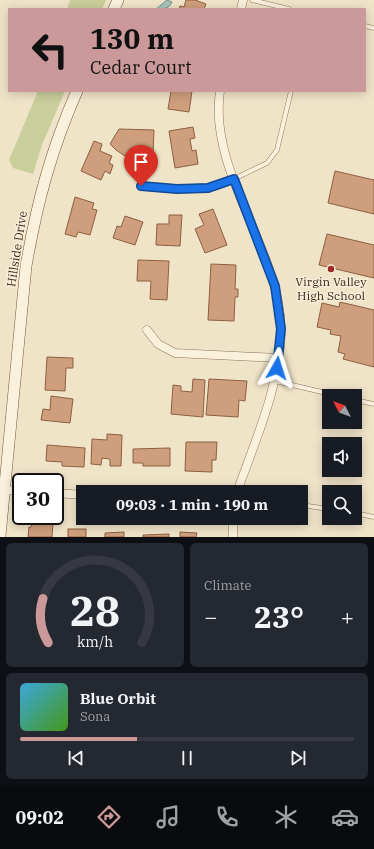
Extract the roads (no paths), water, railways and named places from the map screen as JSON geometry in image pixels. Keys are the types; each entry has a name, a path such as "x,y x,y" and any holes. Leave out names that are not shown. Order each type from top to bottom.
{"main road":[{"name":"Hillside Drive","path":"0,536 26,266 47,168 63,122 77,92"}],"street":[{"path":"220,92 219,116 223,141 234,179 275,286 281,329 275,381 239,485"},
{"path":"141,186 177,189 208,188 234,179"},
{"path":"147,330 158,344 175,353 278,358"},
{"path":"5,490 12,490"},
{"path":"64,493 76,494"},
{"path":"232,537 233,525"}],"lane":[{"path":"252,0 285,8"},
{"path":"234,179 267,163 277,150 291,92"},
{"path":"275,381 322,392"},
{"path":"362,401 374,404"},
{"path":"308,506 322,508"},
{"path":"362,514 374,517"}],"water":[{"path":"167,0 172,2 166,8 157,8"}],"place":[{"name":"Virgin Valley High School","path":"331,269"}]}
